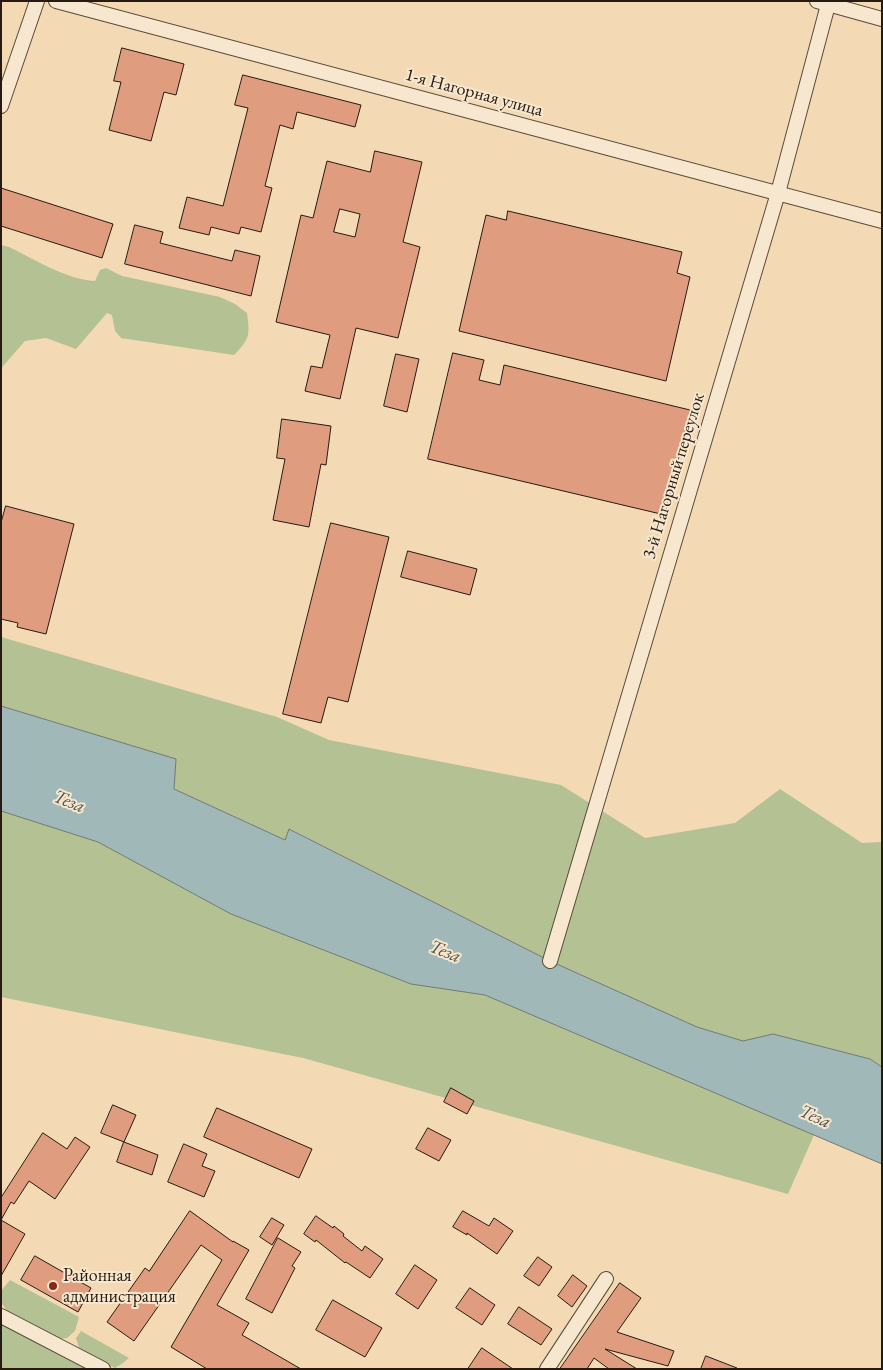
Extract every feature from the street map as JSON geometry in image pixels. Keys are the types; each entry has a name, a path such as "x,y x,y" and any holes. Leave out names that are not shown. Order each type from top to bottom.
{"street":[{"path":"1,106 37,1"},
{"name":"1-я Нагорная улица","path":"56,1 882,221"},
{"path":"825,2 882,19"},
{"name":"3-й Нагорный переулок","path":"550,961 778,194 825,2"},
{"path":"547,1369 606,1279"},
{"path":"1,1316 103,1369"}],"green space":[{"path":"1,245 73,277 95,281 100,270 106,268 122,276 220,297 235,304 247,313 248,336 234,355 121,338 115,331 112,315 107,313 76,349 46,338 25,341 1,370"},
{"path":"1,637 277,717 329,740 561,785 645,838 735,823 780,789 862,843 882,842 882,1067 870,1059 773,1034 743,1041 697,1027 550,961 290,829 285,840 174,789 176,759 1,706"},
{"path":"1,811 98,842 231,914 411,984 485,995 814,1135 788,1194 303,1058 1,997"},
{"path":"10,1280 79,1317 75,1331 67,1338 58,1339 7,1311 1,1302 1,1291"},
{"path":"1,1324 92,1369 1,1369"},
{"path":"81,1331 129,1358 115,1368 80,1351 76,1338"}],"water":[{"name":"Теза","path":"1,706 176,759 174,789 285,840 289,829 550,961 697,1027 743,1041 773,1034 870,1059 882,1067 882,1164 485,995 411,984 231,914 98,842 1,811"}],"building":[{"path":"122,48 184,64 176,95 164,92 151,141 109,130 121,82 114,81"},
{"path":"243,75 361,105 355,127 297,112 293,129 280,125 265,186 272,188 261,232 241,227 239,234 211,227 209,235 179,228 187,197 223,206 248,108 235,105"},
{"path":"375,151 422,162 403,242 420,247 398,338 356,328 340,399 305,391 311,366 322,368 330,335 276,322 301,215 313,218 327,161 370,172","holes":["340,209 360,214 355,237 334,232"]},
{"path":"1,188 113,224 102,258 1,226"},
{"path":"508,211 682,252 677,273 690,277 666,381 459,331 486,215 506,220"},
{"path":"135,225 163,232 160,243 232,261 235,250 260,256 251,296 125,264"},
{"path":"453,353 484,360 479,380 500,385 504,365 690,410 665,515 428,459"},
{"path":"396,354 419,359 407,412 384,406"},
{"path":"282,419 331,426 326,465 321,464 309,527 273,520 285,459 277,458"},
{"path":"6,506 74,524 46,634 17,627 18,623 1,619 1,523"},
{"path":"331,523 389,537 348,702 328,697 321,723 283,714"},
{"path":"408,551 477,569 470,595 401,577"},
{"path":"451,1088 474,1101 467,1114 444,1102"},
{"path":"113,1105 136,1115 124,1142 101,1133"},
{"path":"217,1108 312,1149 299,1178 204,1137"},
{"path":"428,1128 451,1140 439,1161 416,1149"},
{"path":"43,1133 67,1149 75,1137 90,1147 55,1199 29,1181 14,1204 11,1202 1,1220 1,1198"},
{"path":"124,1142 158,1155 152,1175 117,1162"},
{"path":"184,1144 207,1154 202,1166 215,1171 204,1197 168,1182"},
{"path":"190,1211 233,1242 249,1250 217,1305 249,1323 242,1335 301,1369 207,1369 171,1347 222,1260 201,1245 134,1341 107,1322 145,1268 149,1271"},
{"path":"463,1211 489,1226 494,1218 513,1231 497,1254 467,1233 467,1235 453,1227"},
{"path":"316,1216 333,1228 334,1226 362,1251 365,1246 383,1259 370,1278 345,1263 316,1240 315,1242 304,1234"},
{"path":"272,1218 284,1225 272,1245 260,1237"},
{"path":"1,1220 25,1234 1,1276"},
{"path":"278,1238 301,1252 292,1266 295,1268 272,1313 246,1299"},
{"path":"35,1256 91,1288 78,1312 21,1280"},
{"path":"538,1257 552,1267 539,1286 524,1276"},
{"path":"415,1265 437,1280 418,1309 396,1294"},
{"path":"573,1275 587,1286 572,1307 558,1296"},
{"path":"620,1283 641,1298 617,1332 674,1351 668,1366 605,1349 637,1369 609,1369 594,1358 587,1369 560,1369"},
{"path":"470,1288 495,1305 482,1325 456,1308"},
{"path":"333,1300 382,1328 365,1357 316,1330"},
{"path":"519,1307 552,1329 541,1345 508,1324"},
{"path":"482,1348 513,1369 468,1369"},
{"path":"706,1356 737,1368 737,1369 701,1369"}],"place":[{"name":"Районная администрация","path":"53,1286"}]}
